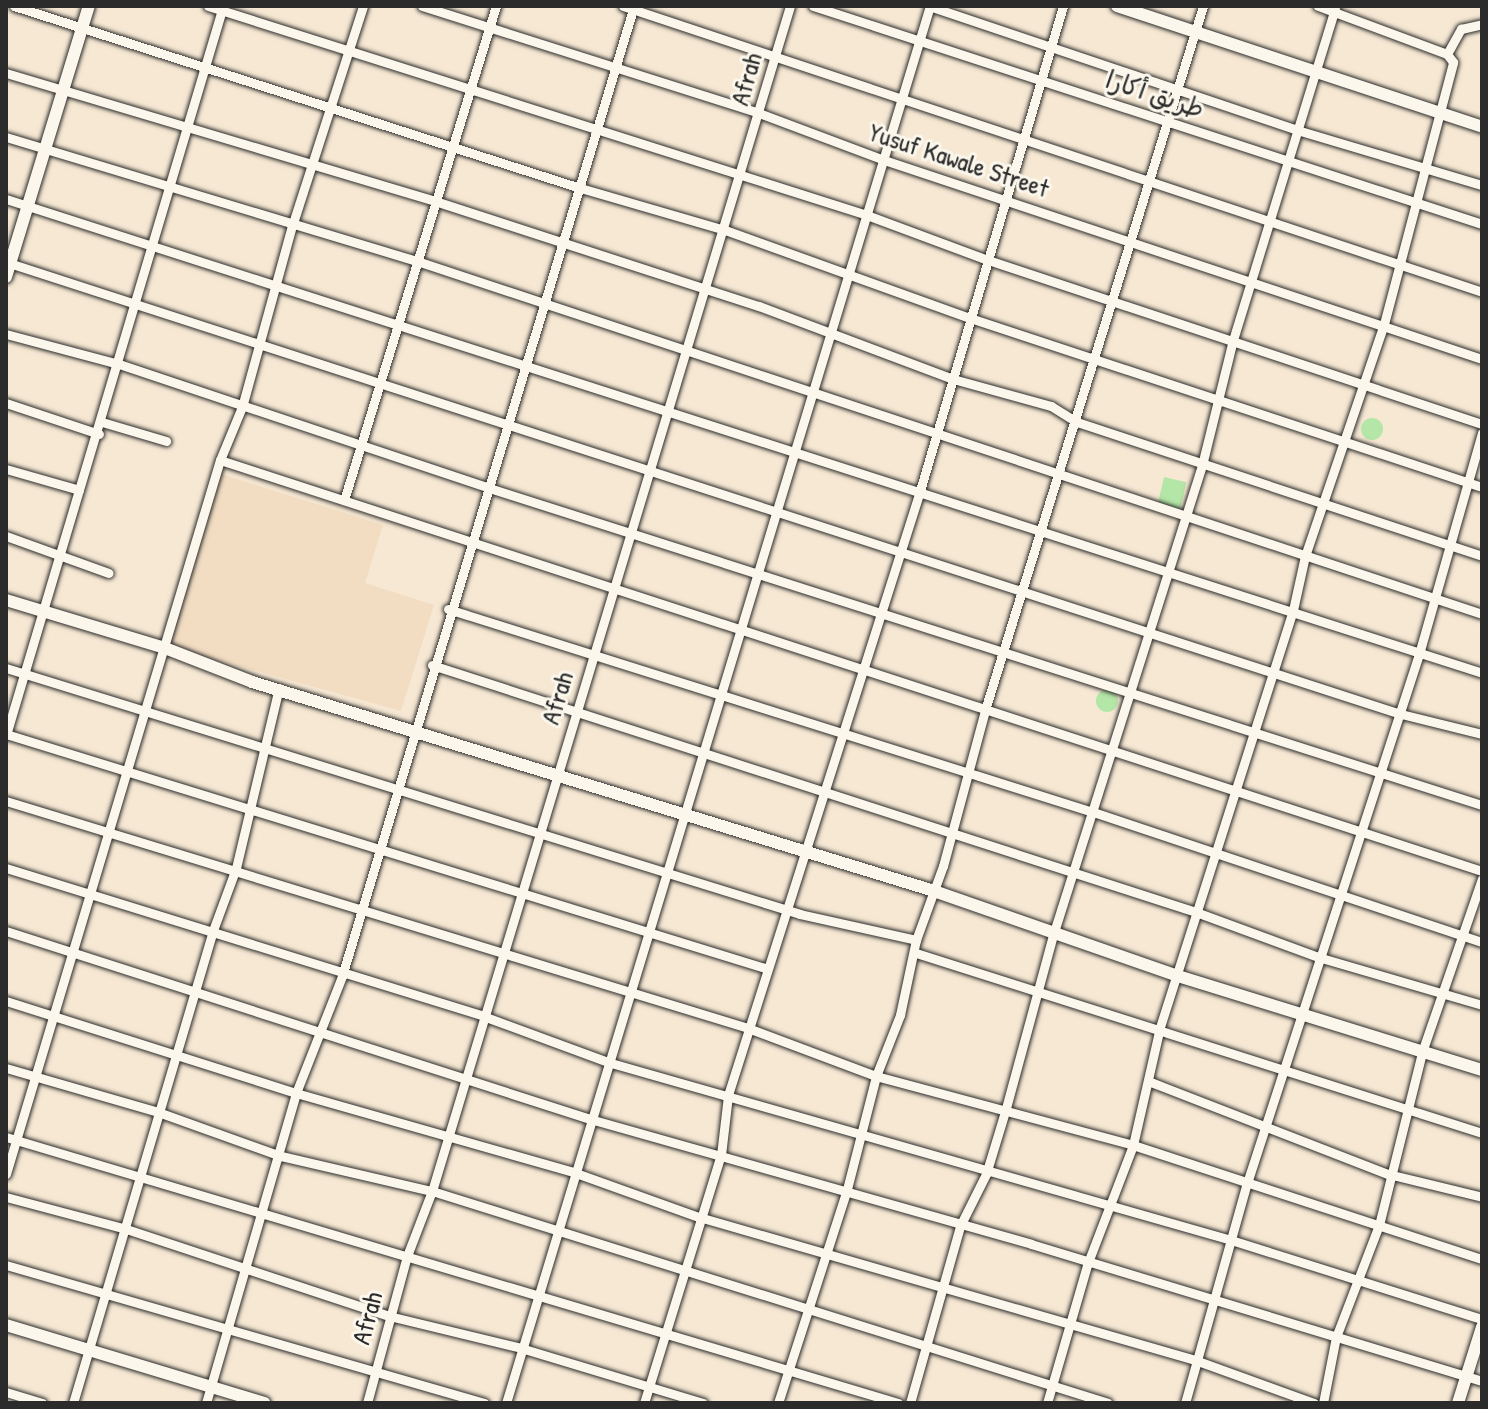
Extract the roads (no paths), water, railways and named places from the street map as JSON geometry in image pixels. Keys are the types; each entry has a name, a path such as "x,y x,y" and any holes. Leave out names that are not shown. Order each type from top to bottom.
{"street":[{"path":"14,6 577,187 725,230 970,318 1482,487"},
{"path":"89,6 7,267 259,343 646,471 775,508 1397,713 1482,734"},
{"path":"208,6 350,48 743,174 988,260 1482,424"},
{"path":"6,1174 37,1078 70,952 220,460 242,407 292,226 363,6"},
{"name":"Yusuf Kawale Street","path":"422,6 759,113 884,160 1009,198 1129,242 1252,278 1482,359"},
{"path":"345,497 420,262 496,6"},
{"name":"Afrah","path":"367,1403 407,1256 432,1191 614,589 646,471 743,174 790,6"},
{"name":"طريق أكارا","path":"813,6 1288,162 1414,198 1482,224"},
{"path":"506,1403 555,1230 611,1063 683,812 775,508 813,396 864,214 904,101 930,6 1297,130 1425,165 1482,185"},
{"path":"644,1403 663,1331 721,1155 728,1095 748,1028 845,733 880,610 919,494 970,318 1009,198 1038,80 1063,6"},
{"path":"1117,6 1482,127"},
{"path":"778,1403 846,1193 876,1076 900,1015 916,953 916,940 985,710 1060,478 1174,88 1203,6"},
{"path":"1047,1403 1087,1265 1133,1145 1160,1027 1270,672 1293,610 1305,556 1348,441 1384,324 1396,262 1453,62 1447,54 1335,9 1318,6"},
{"path":"206,1403 243,1268 281,1156 296,1093 342,976 448,609 616,67 630,7 1482,292"},
{"path":"222,8 172,190 6,734 519,895 768,969"},
{"path":"910,1403 960,1226 986,1174 1053,935 1170,570 1203,461 1233,340 1297,130 1319,73 1335,9"},
{"path":"1447,54 1461,29 1482,24"},
{"path":"6,73 61,92 189,126 438,202 706,289 832,331 953,379 1051,406 1077,422 1203,461 1482,556"},
{"path":"6,137 172,190 420,262 1060,478 1185,514 1482,614"},
{"path":"6,199 29,203 275,286 400,323 919,494 1170,570 1482,673"},
{"path":"6,334 119,364 486,487 631,530 1482,805"},
{"path":"6,403 99,434"},
{"path":"102,422 166,441"},
{"path":"1185,1403 1247,1183 1287,1069 1300,1014 1358,830 1419,654 1433,598 1453,546 1482,433"},
{"path":"220,460 345,497 469,542 863,667 1232,793 1482,871"},
{"path":"6,469 79,490"},
{"path":"6,536 109,573"},
{"path":"6,600 165,648 413,730 558,772 806,854 931,890 1178,976 1482,1070"},
{"path":"448,609 1093,812 1482,942"},
{"path":"432,665 578,709 593,720 1196,912 1318,957 1482,1005"},
{"path":"6,668 145,708 268,750 788,910 916,940"},
{"path":"73,1403 107,1297 212,933 236,868 268,750 265,744 279,688"},
{"path":"6,801 236,868 631,991 748,1028 876,1076 1006,1108 1133,1145 1482,1259"},
{"path":"6,868 342,976 483,1016 611,1063 728,1095 986,1174 1231,1240 1482,1319"},
{"path":"1323,1403 1336,1337 1379,1225 1388,1174 1409,1113 1422,1052 1482,879"},
{"path":"6,931 590,1119 1482,1381"},
{"path":"916,953 1160,1027 1409,1113 1482,1133"},
{"path":"6,1001 296,1093 573,1172 699,1217 1195,1360 1314,1403"},
{"path":"6,1068 158,1112 281,1156 432,1191 1108,1403"},
{"path":"1148,1081 1388,1174 1482,1197"},
{"path":"6,1137 898,1403"},
{"path":"6,1197 126,1229 389,1316 521,1348 703,1403"},
{"path":"6,1265 107,1297 229,1328 484,1403"},
{"path":"6,1325 264,1403"},
{"path":"1458,1403 1482,1327"},
{"path":"6,1392 42,1403"}]}
